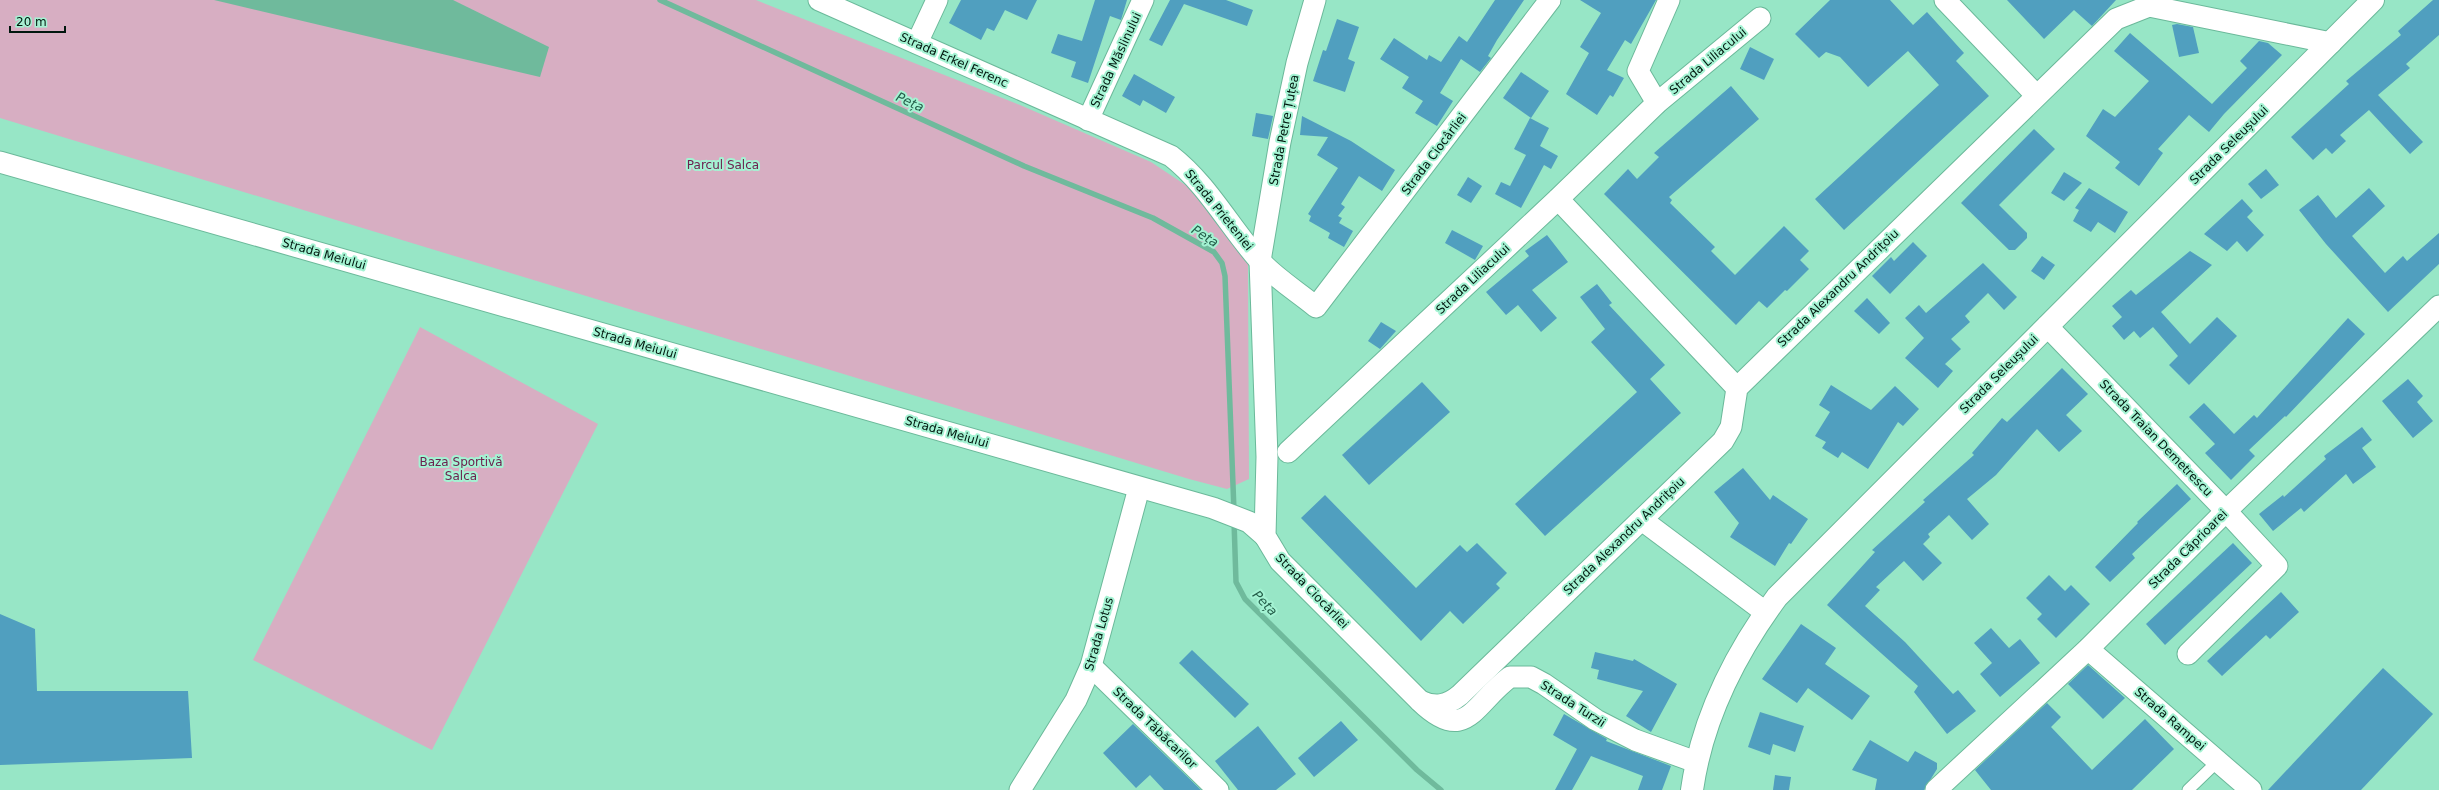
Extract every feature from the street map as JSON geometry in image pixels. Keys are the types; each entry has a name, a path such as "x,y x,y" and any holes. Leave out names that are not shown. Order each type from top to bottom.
{"main road":[{"name":"Strada Seleușului","path":"1692,790 1696,762 1711,714 1745,643 1765,612 1782,591 2331,43 2372,0"}],"street":[{"name":"Strada Erkel Ferenc","path":"819,0 1088,120"},
{"path":"917,43 937,0"},
{"name":"Strada Măslinului","path":"1088,120 1144,0"},
{"name":"Strada Petre Țuțea","path":"1260,261 1280,142 1297,63 1315,0"},
{"name":"Strada Ciocârliei","path":"1316,307 1550,0"},
{"name":"Strada Liliacului","path":"1657,103 1638,71 1669,0"},
{"path":"1945,0 2036,95"},
{"name":"Strada Alexandru Andrițoiu","path":"1420,701 1430,705 1440,705 1453,701 1723,441 1731,427 1737,388 2036,95 2116,19 2151,3 2331,43"},
{"name":"Strada Liliacului","path":"1288,452 1558,199 1657,103 1760,18"},
{"name":"Strada Prieteniei","path":"1088,120 1171,156 1185,167 1260,261 1316,307"},
{"name":"Strada Meiului","path":"0,162 1213,508 1249,522 1265,536"},
{"path":"1558,199 1737,388"},
{"name":"Strada Prieteniei","path":"1260,261 1267,457 1265,536"},
{"name":"Strada Căprioarei","path":"1936,790 2088,649 2226,511 2439,306"},
{"name":"Strada Traian Demetrescu","path":"2047,326 2226,511 2277,566 2188,654"},
{"name":"Strada Lotus","path":"1020,790 1076,700 1091,666 1139,488"},
{"path":"1642,520 1765,612"},
{"name":"Strada Ciocârliei","path":"1265,536 1280,561 1420,701"},
{"name":"Strada Rampei","path":"2088,649 2251,790"},
{"name":"Strada Tăbăcarilor","path":"1091,666 1218,790"},
{"name":"Strada Turzii","path":"1420,701 1441,719 1455,721 1473,713 1510,677 1531,677 1544,684 1596,720 1635,740 1696,762"}],"lane":[{"path":"2188,790 2218,761"}],"green space":[{"name":"Parcul Salca","path":"0,0 756,0 1020,105 1151,162 1187,186 1205,203 1248,263 1249,479 1227,489 1189,479 0,118"},
{"name":"Baza Sportivă Salca","path":"420,327 598,424 432,750 253,660"}],"shaded area":[{"path":"214,0 453,0 549,47 540,77"}],"building":[{"path":"961,0 1037,0 1027,20 1005,10 994,31 987,28 981,40 949,23"},
{"path":"1095,0 1127,0 1121,20 1110,16 1088,83 1071,77 1076,62 1051,53 1058,34 1082,41"},
{"path":"1170,0 1226,0 1253,10 1247,26 1184,4 1162,46 1149,40"},
{"path":"1495,0 1524,0 1497,40 1488,56 1491,58 1480,72 1461,59 1440,93 1453,101 1437,126 1415,113 1423,101 1402,88 1409,77 1380,59 1394,38 1427,60 1429,55 1441,62 1459,36 1467,42"},
{"path":"1580,0 1656,0 1631,44 1625,40 1607,70 1624,78 1613,97 1610,95 1597,115 1566,94 1589,53 1580,47 1601,13"},
{"path":"1830,0 1890,0 1913,25 1927,12 1964,53 1956,61 1989,96 1844,230 1815,199 1939,85 1908,51 1868,87 1840,57 1826,52 1819,58 1795,34"},
{"path":"2007,0 2116,0 2092,26 2074,10 2044,39"},
{"path":"2433,0 2439,0 2439,35 2406,64 2410,68 2378,95 2423,142 2410,154 2369,110 2340,135 2346,141 2332,154 2326,148 2313,160 2291,137 2349,84 2346,81 2401,35 2398,31"},
{"path":"1337,19 1359,27 1348,59 1355,62 1345,92 1313,81 1323,50 1326,51"},
{"path":"2177,24 2193,27 2199,53 2179,57 2172,25"},
{"path":"2130,33 2212,104 2247,68 2240,61 2259,41 2268,43 2282,55 2224,114 2209,132 2189,115 2158,149 2163,153 2139,186 2115,168 2120,162 2086,136 2103,109 2115,117 2149,81 2114,51"},
{"path":"1750,47 1774,59 1764,80 1740,69"},
{"path":"1521,72 1549,91 1531,118 1503,98"},
{"path":"1134,74 1175,97 1166,113 1143,100 1140,106 1122,96"},
{"path":"1731,86 1759,119 1669,197 1672,200 1670,203 1715,247 1711,251 1735,275 1784,226 1809,251 1800,260 1809,269 1767,308 1759,301 1736,325 1604,194 1628,169 1637,179 1659,157 1654,153"},
{"path":"1256,113 1273,116 1268,139 1252,136"},
{"path":"1302,116 1351,141 1395,170 1382,191 1359,176 1341,204 1345,207 1338,216 1342,218 1339,223 1353,231 1344,247 1328,238 1330,233 1309,221 1311,216 1308,214 1338,168 1317,155 1328,137 1300,135"},
{"path":"1530,118 1549,128 1540,146 1558,156 1551,169 1544,165 1521,208 1495,194 1501,182 1510,186 1526,155 1514,149"},
{"path":"2034,129 2055,149 1999,205 2027,233 2027,238 2015,250 2009,250 1961,203"},
{"path":"2266,169 2279,185 2261,199 2248,184"},
{"path":"2064,172 2082,183 2064,201 2051,193"},
{"path":"1468,177 1482,186 1471,203 1457,195"},
{"path":"2089,188 2128,212 2115,233 2098,222 2091,232 2073,221 2079,210 2075,208"},
{"path":"2369,188 2385,206 2352,236 2385,273 2403,256 2407,261 2439,233 2439,264 2388,312 2326,244 2299,210 2318,195 2336,218"},
{"path":"2242,199 2253,211 2247,217 2264,235 2247,252 2237,241 2227,251 2204,234"},
{"path":"1452,230 1483,246 1475,260 1445,243"},
{"path":"1547,235 1568,262 1532,290 1557,318 1541,332 1518,305 1506,315 1486,292 1529,256 1525,251"},
{"path":"1913,242 1927,256 1890,294 1872,276 1891,257 1894,261"},
{"path":"2190,251 2212,265 2161,312 2190,344 2217,317 2237,336 2189,385 2169,365 2178,356 2153,327 2140,338 2134,331 2124,340 2112,326 2122,317 2112,306 2131,290 2136,295"},
{"path":"2042,256 2055,265 2044,280 2031,271"},
{"path":"1983,263 2017,297 2004,310 1988,293 1965,316 1970,322 1951,339 1961,349 1945,364 1953,371 1938,388 1905,358 1924,338 1905,318 1919,305 1926,313"},
{"path":"1597,284 1612,303 1609,305 1665,365 1650,379 1681,413 1545,536 1515,504 1637,392 1591,342 1605,329 1580,297"},
{"path":"1867,298 1890,323 1879,334 1854,311"},
{"path":"2348,318 2365,334 2286,417 2285,416 2249,450 2255,456 2231,480 2205,453 2215,444 2189,417 2204,403 2234,434 2254,415 2257,418"},
{"path":"1381,322 1396,331 1380,349 1368,341"},
{"path":"2062,368 2088,394 2066,415 2082,431 2059,452 2037,429 1996,475 1967,499 1989,524 1972,540 1949,515 1928,534 1930,537 1923,544 1942,563 1923,581 1904,561 1876,587 1880,590 1865,606 1905,642 1953,694 1958,690 1976,711 1947,734 1914,692 1918,686 1827,605 1875,552 1872,550 1925,502 1923,500 1974,455 1972,453 2002,418 2007,422"},
{"path":"2408,379 2423,396 2417,402 2433,421 2413,438 2382,401"},
{"path":"1422,382 1450,412 1369,485 1342,455"},
{"path":"1831,385 1871,410 1895,386 1919,409 1903,426 1898,422 1868,469 1842,452 1838,458 1822,448 1826,442 1815,436 1830,412 1819,405"},
{"path":"2362,427 2372,440 2362,448 2376,467 2353,484 2346,474 2304,512 2301,508 2273,531 2259,514 2283,495 2284,497 2326,459 2324,456"},
{"path":"1743,468 1770,500 1773,495 1808,519 1791,544 1789,543 1775,566 1730,537 1739,523 1714,492"},
{"path":"2177,484 2191,499 2132,554 2135,558 2110,582 2095,567 2138,523 2137,522"},
{"path":"1325,495 1416,588 1460,545 1467,552 1477,543 1507,573 1496,584 1500,588 1463,624 1450,611 1421,641 1301,518"},
{"path":"2233,543 2252,563 2165,645 2146,624"},
{"path":"2049,575 2065,591 2071,585 2090,604 2056,638 2037,619 2042,614 2026,598"},
{"path":"2281,592 2299,612 2270,639 2266,635 2222,676 2207,661"},
{"path":"0,614 35,629 37,691 188,691 192,758 0,765"},
{"path":"1801,624 1836,648 1825,664 1870,696 1852,720 1808,688 1797,703 1762,679"},
{"path":"1991,628 2009,648 2020,639 2040,663 2000,697 1980,674 1992,663 1974,643"},
{"path":"1192,650 1249,704 1235,718 1179,663"},
{"path":"1595,652 1633,661 1634,659 1677,684 1651,732 1626,716 1643,691 1597,679 1599,670 1591,668"},
{"path":"2088,665 2125,698 2103,719 2068,684"},
{"path":"2383,668 2433,714 2361,790 2268,790"},
{"path":"2047,703 2061,717 2051,727 2092,770 2145,719 2174,749 2132,790 1991,790 1975,770"},
{"path":"1760,712 1804,726 1795,752 1773,744 1770,755 1748,747"},
{"path":"1564,714 1607,739 1606,741 1671,766 1662,790 1638,790 1643,776 1591,756 1572,790 1555,790 1577,749 1553,735"},
{"path":"1341,721 1358,740 1314,777 1298,758"},
{"path":"1133,724 1201,790 1164,790 1150,775 1136,788 1103,753"},
{"path":"1258,726 1296,774 1276,790 1238,790 1215,761"},
{"path":"1870,740 1908,762 1915,751 1937,763 1937,769 1924,790 1875,790 1877,779 1852,770"},
{"path":"1775,775 1791,777 1789,790 1773,790"}],"waterway":[{"name":"Peța","path":"660,0 1024,166 1153,218 1214,252 1222,263 1225,276 1234,511"},
{"name":"Peța","path":"1234,521 1236,582 1245,599 1417,770 1441,790"}]}
